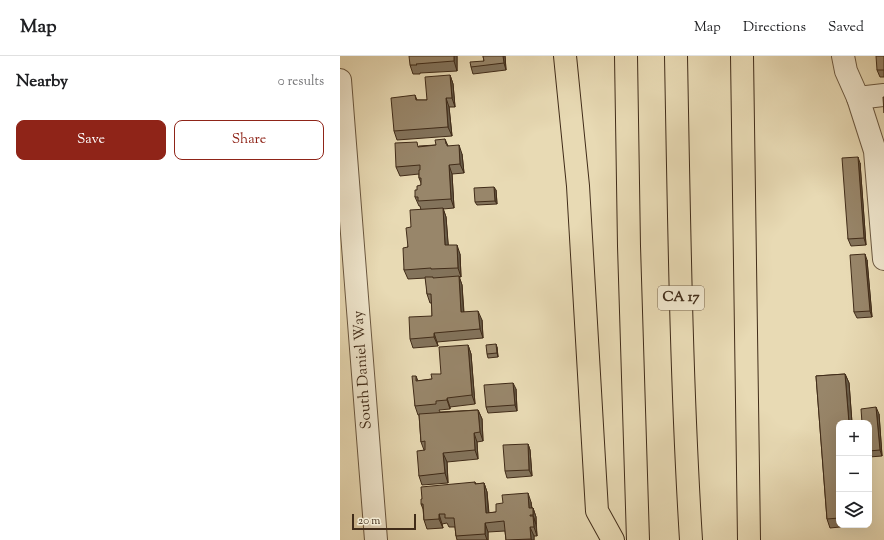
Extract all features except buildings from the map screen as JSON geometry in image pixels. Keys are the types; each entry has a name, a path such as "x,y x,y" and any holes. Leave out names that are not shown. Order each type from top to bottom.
{"highway":[{"path":"565,56 578,194 597,511 613,540"},
{"path":"626,56 629,246 638,540"},
{"name":"CA 17","path":"676,56 683,372 690,540"},
{"path":"742,56 749,540"}],"street":[{"path":"843,56 846,71 858,98 876,150 884,259"},
{"name":"South Daniel Way","path":"340,80 376,540"},
{"path":"858,98 884,95"}]}
